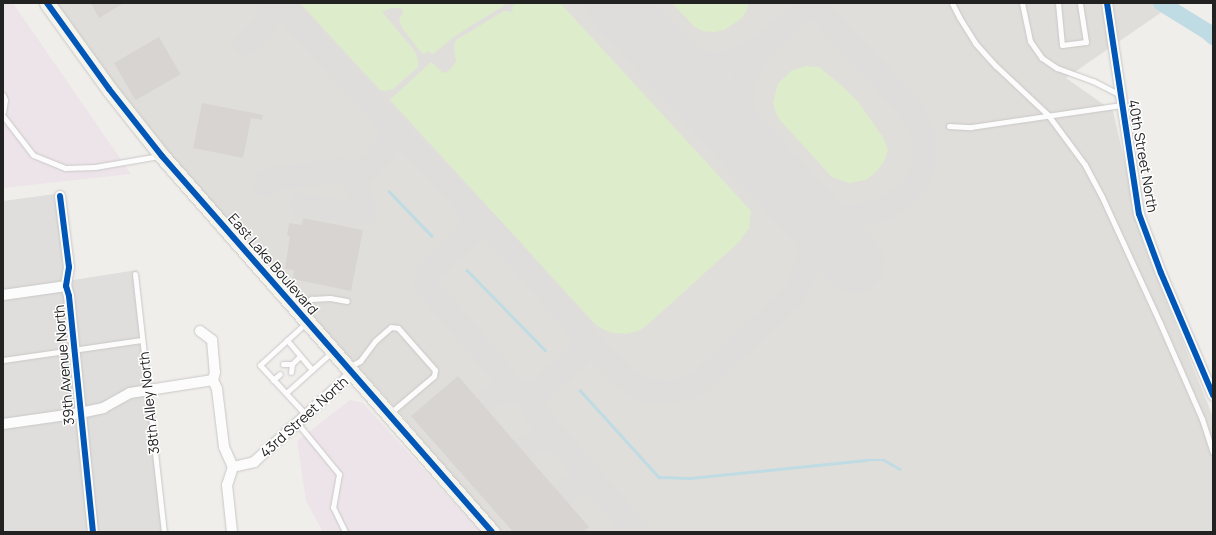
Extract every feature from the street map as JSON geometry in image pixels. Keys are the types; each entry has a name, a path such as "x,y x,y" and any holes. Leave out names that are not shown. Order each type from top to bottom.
{"street":[{"name":"East Lake Boulevard","path":"47,3 109,89 162,156 492,532"},
{"name":"40th Street North","path":"1107,3 1139,214 1161,273 1213,395"},
{"name":"39th Avenue North","path":"60,196 69,267 66,286 69,296 80,414 94,532"},
{"path":"3,295 66,286"},
{"path":"200,331 212,340 216,372 213,380 217,389 224,447 233,467 227,485 232,532"},
{"name":"43rd Street North","path":"233,467 254,462 298,424 350,370"},
{"path":"3,424 80,414 103,408 130,393 213,380"}],"lane":[{"path":"952,3 958,18 975,43 996,66 1048,115 1085,165 1102,196 1202,419 1213,452"},
{"path":"1022,3 1030,41 1042,58 1057,68 1093,81 1121,100"},
{"path":"1058,3 1062,45 1086,42 1080,3"},
{"path":"3,95 5,100 3,112"},
{"path":"949,126 971,126 1048,115 1121,100"},
{"path":"3,116 33,155 65,168 95,168 162,156"},
{"name":"38th Alley North","path":"135,274 164,532"},
{"path":"296,308 311,299 330,298 347,301"},
{"path":"306,416 286,393 278,376 260,365 307,322"},
{"path":"350,370 360,361 375,341 391,327 398,328 435,370 434,376 389,414"},
{"path":"3,360 142,340"},
{"path":"287,340 312,370"},
{"path":"286,393 333,351"},
{"path":"292,364 287,368 300,356"},
{"path":"298,424 338,474 333,507 345,532"}],"shaded area":[{"path":"3,3 13,3 131,174 3,188"},
{"path":"52,3 1175,3 1066,78 1113,111 1144,245 1213,418 1213,532 498,532 403,417 157,143"},
{"path":"62,193 73,280 137,270 167,532 3,532 3,201"},
{"path":"350,400 363,403 481,532 323,532 306,501 297,441"}],"green space":[{"path":"300,3 508,3 455,36 433,54 428,51 424,54 420,51 402,28 399,19 403,13 402,8 391,8 382,12 414,50 418,59 418,67 393,89 386,91 380,90"},
{"path":"516,3 560,3 751,211 749,228 739,242 646,326 638,331 626,334 614,333 604,330 596,325 390,100 431,62 442,72 446,73 450,70 456,61 454,47 456,40 504,11 513,12 512,7"},
{"path":"672,3 749,3 746,12 741,19 724,30 714,32 702,31 695,27"},
{"path":"805,66 819,67 843,87 859,103 884,139 888,151 884,161 877,171 866,180 849,183 832,177 780,120 776,113 773,103 778,84 791,71"}],"building":[{"path":"91,3 124,3 99,18"},
{"path":"159,37 180,74 135,100 114,63"},
{"path":"202,103 263,115 262,120 251,118 243,158 193,148"},
{"path":"303,218 363,230 351,291 293,279 294,270 285,269 290,236 287,236 289,223 302,225"},
{"path":"458,376 589,527 583,532 513,532 411,416"}],"waterway":[{"path":"1161,3 1208,32 1213,37"},
{"path":"389,191 432,236"},
{"path":"467,270 545,350"},
{"path":"580,390 659,477 690,478 866,460 884,460 900,469"}],"taxiway":[{"path":"245,44 264,27 271,12 271,3"},
{"path":"280,3 401,135 506,244 602,355 626,379 648,391 673,392 693,386 703,379 793,296 801,282 808,259 810,232 807,211"},
{"path":"647,37 681,59 694,63 722,64 739,60 762,47 811,3"},
{"path":"804,209 840,217 863,215 884,209 901,199 914,186 922,170 925,154 923,134 915,116 898,95 812,3"},
{"path":"739,137 744,81 748,70 762,48"},
{"path":"302,205 360,214 365,213 365,206 357,187 358,178 387,147 392,134 389,122"},
{"path":"266,186 267,181 273,179 341,170 351,172 364,170"},
{"path":"463,201 473,221 469,234 429,272 426,281 428,287 514,388 524,395 538,392"},
{"path":"580,329 583,342 579,355 538,392 534,404 534,410 637,532"},
{"path":"483,404 496,393 515,389"},
{"path":"522,450 541,437 551,437 559,441"},
{"path":"562,495 575,484 587,481 596,485"}],"runway":[{"path":"616,3 854,263"}],"cycle path":[{"path":"47,3 109,89 162,156 492,532"},
{"path":"1107,3 1139,214 1161,273 1213,395"},
{"path":"60,196 69,267 66,286 69,296 93,532"}]}
